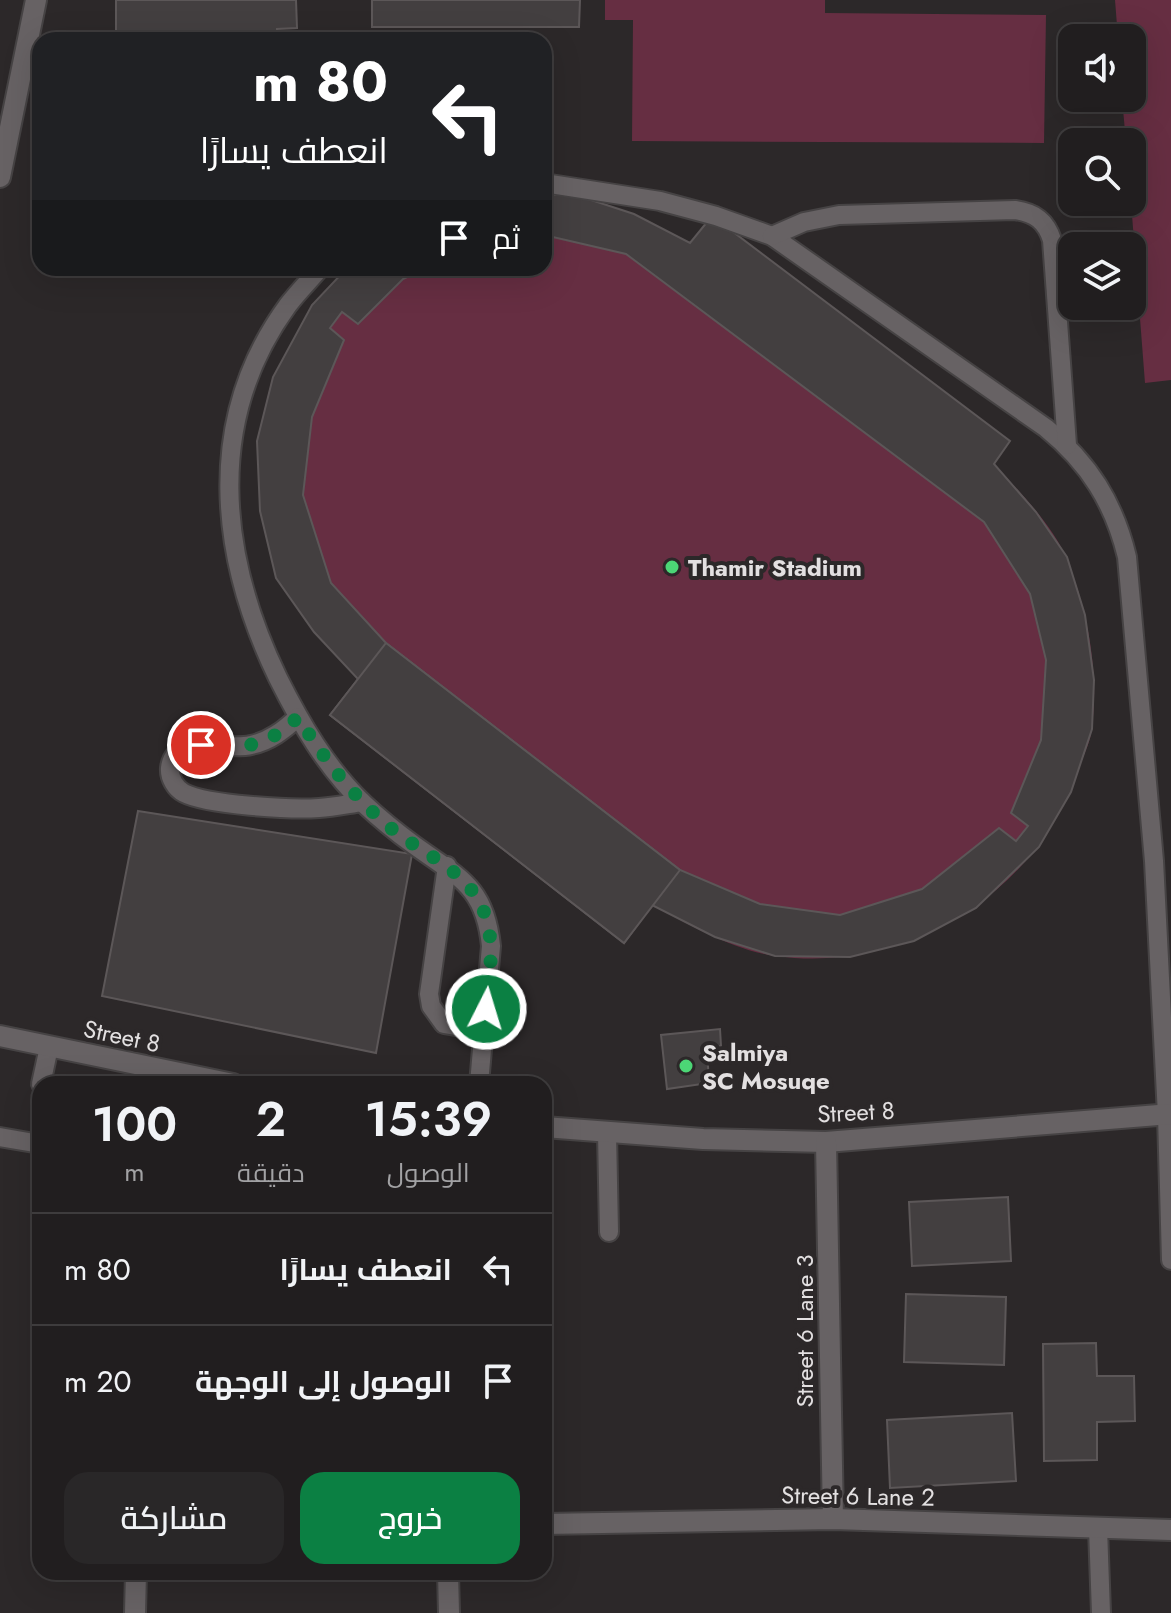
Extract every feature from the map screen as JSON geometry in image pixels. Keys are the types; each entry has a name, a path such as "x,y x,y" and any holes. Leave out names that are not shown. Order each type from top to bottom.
{"street":[{"path":"0,177 36,0"},
{"name":"Street 8","path":"0,1036 193,1076"},
{"name":"Street 8","path":"552,1128 703,1139 826,1142 1169,1114"},
{"name":"Street 6 Lane 3","path":"826,1142 833,1519"},
{"name":"Street 6 Lane 2","path":"552,1524 833,1519 1171,1530"},
{"path":"135,1613 136,1580"},
{"path":"448,1580 449,1613"}],"lane":[{"path":"552,184 660,201 772,236 1067,445 1105,496 1121,532 1127,557 1154,861 1169,1114 1171,1260"},
{"path":"772,236 804,222 839,215 1015,210 1035,215 1049,230 1052,240 1067,445"},
{"path":"313,276 288,305 257,357 237,415 228,475 231,536 245,595 261,643 298,717 331,766 388,826 447,866 474,892 483,909 491,946 480,1076"},
{"path":"298,717 285,729 253,745 235,748 187,746 175,755 170,768 173,782 182,793 195,797 275,808 319,808 362,802"},
{"path":"1154,861 1171,921"},
{"path":"447,866 429,994 431,1006 444,1024 484,1031"},
{"path":"43,1076 49,1047"},
{"path":"607,1133 609,1232"},
{"path":"0,1137 32,1143"},
{"path":"1098,1528 1101,1613"}],"shaded area":[{"path":"605,0 825,0 825,13 1046,15 1044,143 632,141 633,20 605,20"},
{"path":"1115,0 1171,0 1171,380 1145,383 1140,320 1146,320 1146,232 1133,232 1132,216 1146,216 1146,128 1125,128 1123,112 1146,112 1146,24 1117,24"},
{"name":"Thamir Stadium","path":"552,195 576,195 634,214 690,243 712,216 1010,441 994,464 1035,510 1061,547 1081,600 1093,663 1094,706 1090,738 1057,817 1030,856 997,889 959,917 916,938 871,952 824,958 760,953 712,936 653,906 624,943 330,715 358,679 314,632 276,578 261,511 257,441 273,377 312,305 339,276 552,276"}],"building":[{"path":"116,0 296,0 297,28 277,29 277,32 116,32"},
{"path":"372,0 580,0 579,27 372,27"},
{"path":"552,195 576,195 634,214 690,243 712,216 1010,441 994,464 1036,512 1067,557 1085,615 1094,680 1092,729 1071,792 1039,847 976,908 914,941 850,957 775,956 715,937 652,905 624,943 330,715 358,679 314,632 276,578 260,511 257,441 273,377 312,305 339,276 409,276 358,324 342,312 330,328 344,340 312,417 303,495 331,583 386,643 680,870 760,904 840,915 922,889 999,828 1016,841 1028,826 1011,813 1041,740 1046,660 1030,594 984,522 626,254 552,237"},
{"path":"386,643 680,870 624,943 330,715"},
{"path":"138,811 412,854 376,1053 102,996"},
{"name":"Salmiya SC Mosuqe","path":"720,1029 721,1046 707,1049 709,1083 667,1089 661,1035"},
{"path":"1008,1197 1011,1261 912,1266 909,1202"},
{"path":"906,1294 1006,1297 1004,1365 904,1362"},
{"path":"1096,1343 1097,1376 1134,1376 1135,1421 1097,1422 1097,1460 1044,1461 1043,1344"},
{"path":"1012,1413 1016,1481 890,1488 887,1420"}],"place":[{"name":"Thamir Stadium","path":"672,567"},
{"name":"Salmiya SC Mosuqe","path":"686,1066"}],"route":[{"path":"201,745 235,748 253,745 270,739 298,717 338,775 362,802 388,826 447,866 474,892 489,927 491,946 486,1009"}]}
